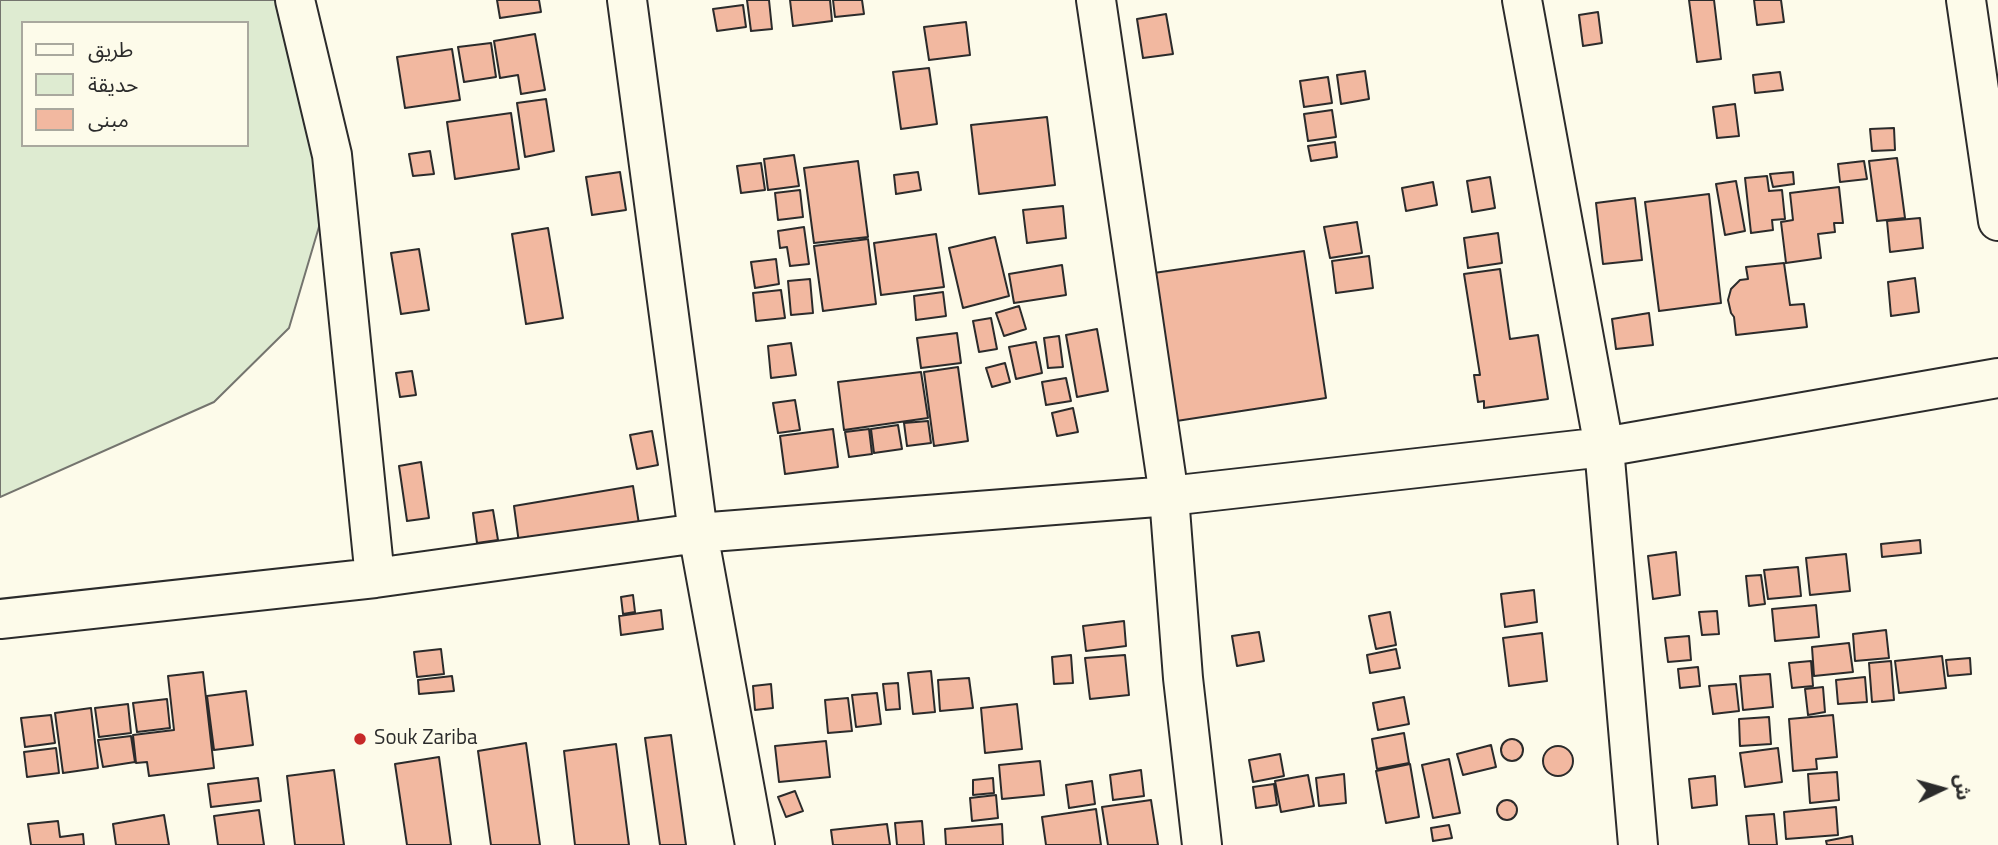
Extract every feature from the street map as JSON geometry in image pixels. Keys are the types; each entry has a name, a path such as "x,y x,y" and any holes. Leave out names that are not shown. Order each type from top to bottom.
{"street":[{"path":"295,0 332,155 375,578"},
{"path":"626,0 698,533 755,845"},
{"path":"1096,0 1169,495 1183,678 1202,845"},
{"path":"1522,0 1604,447 1639,845"},
{"path":"1966,0 1998,221"},
{"path":"0,619 375,578 698,533 1169,495 1604,447 1998,378"}],"green space":[{"path":"0,0 284,0 309,103 321,220 289,328 214,402 0,497"}],"building":[{"path":"497,0 539,0 541,12 500,18"},
{"path":"747,0 769,0 772,29 751,31"},
{"path":"790,0 830,0 832,21 793,26"},
{"path":"833,0 862,0 864,14 835,17"},
{"path":"1689,0 1714,0 1721,59 1697,62"},
{"path":"1754,0 1781,0 1784,22 1757,25"},
{"path":"743,5 746,27 717,31 713,9"},
{"path":"1598,12 1602,43 1583,46 1579,15"},
{"path":"1166,14 1173,54 1143,58 1137,19"},
{"path":"966,22 970,55 929,60 924,27"},
{"path":"535,34 545,90 521,94 518,75 500,78 494,41"},
{"path":"491,43 496,77 464,82 458,47"},
{"path":"452,49 460,100 405,108 397,57"},
{"path":"929,68 937,124 901,129 893,72"},
{"path":"1365,71 1369,99 1341,104 1337,75"},
{"path":"1780,72 1783,90 1755,93 1753,75"},
{"path":"1328,77 1332,103 1304,107 1300,81"},
{"path":"546,99 554,151 525,157 517,103"},
{"path":"1735,104 1739,136 1717,138 1713,107"},
{"path":"1332,110 1336,137 1308,141 1304,114"},
{"path":"511,113 519,169 455,179 447,122"},
{"path":"1047,117 1055,185 979,194 971,125"},
{"path":"1894,128 1895,150 1872,151 1870,129"},
{"path":"1335,142 1337,157 1311,161 1308,146"},
{"path":"430,151 434,174 413,176 409,154"},
{"path":"794,155 799,186 768,190 764,159"},
{"path":"1897,158 1905,218 1877,221 1869,161"},
{"path":"858,161 868,237 814,243 804,168"},
{"path":"1864,161 1867,179 1840,182 1838,164"},
{"path":"761,163 765,190 741,193 737,166"},
{"path":"620,172 626,210 592,215 586,177"},
{"path":"918,172 921,190 896,194 894,175"},
{"path":"1793,172 1794,184 1773,187 1770,174"},
{"path":"1767,176 1769,191 1782,190 1785,219 1772,220 1773,230 1751,233 1745,178"},
{"path":"1490,177 1495,208 1472,212 1467,181"},
{"path":"1736,181 1745,231 1725,235 1716,184"},
{"path":"1433,182 1437,205 1406,211 1402,188"},
{"path":"1839,187 1843,223 1834,223 1835,232 1818,234 1821,258 1786,263 1781,222 1793,220 1790,193"},
{"path":"800,190 803,217 778,220 775,193"},
{"path":"1709,194 1721,303 1659,311 1645,202"},
{"path":"1635,198 1642,260 1603,264 1596,203"},
{"path":"1063,206 1066,238 1027,243 1023,210"},
{"path":"1920,218 1923,248 1890,252 1887,221"},
{"path":"1357,222 1362,253 1330,258 1324,227"},
{"path":"804,227 809,264 790,266 787,247 780,248 778,231"},
{"path":"548,228 563,318 526,324 512,234"},
{"path":"1498,233 1502,263 1468,268 1464,238"},
{"path":"936,234 944,287 881,295 874,243"},
{"path":"995,237 1009,296 963,308 949,248"},
{"path":"868,239 876,304 823,311 814,246"},
{"path":"419,249 429,310 401,314 391,253"},
{"path":"1304,251 1326,398 1170,422 1147,274"},
{"path":"1369,256 1373,288 1336,293 1332,261"},
{"path":"776,259 779,284 755,288 751,262"},
{"path":"1784,263 1790,305 1804,304 1807,327 1736,335 1728,300 1731,289 1740,280 1748,279 1746,267"},
{"path":"1062,265 1066,295 1014,303 1009,274"},
{"path":"1500,269 1510,339 1538,335 1548,399 1484,408 1484,401 1478,402 1474,375 1480,375 1464,274"},
{"path":"1915,278 1919,312 1891,316 1888,282"},
{"path":"810,279 813,313 791,315 788,281"},
{"path":"781,290 785,318 756,321 753,293"},
{"path":"943,292 946,316 916,320 914,296"},
{"path":"1019,306 1026,329 1004,336 996,313"},
{"path":"1649,313 1653,345 1616,349 1612,319"},
{"path":"991,318 997,349 979,352 973,321"},
{"path":"1097,329 1108,391 1077,397 1066,335"},
{"path":"957,333 961,363 921,368 917,338"},
{"path":"1059,336 1063,367 1048,368 1044,338"},
{"path":"1036,342 1042,373 1016,379 1009,347"},
{"path":"791,343 796,375 771,378 768,346"},
{"path":"1005,363 1010,382 992,387 986,368"},
{"path":"958,367 968,441 934,446 924,372"},
{"path":"412,371 416,395 400,397 396,373"},
{"path":"921,372 928,418 844,430 838,382"},
{"path":"1066,378 1071,401 1046,405 1042,382"},
{"path":"795,400 800,430 778,433 773,403"},
{"path":"1073,408 1078,432 1057,436 1052,413"},
{"path":"928,421 931,443 907,446 904,423"},
{"path":"898,425 902,449 874,453 871,429"},
{"path":"833,429 838,467 785,474 780,436"},
{"path":"869,429 872,454 849,457 845,432"},
{"path":"652,431 658,465 637,469 630,435"},
{"path":"421,462 429,518 407,521 399,466"},
{"path":"633,486 639,524 519,543 514,506"},
{"path":"493,510 498,540 477,543 473,513"},
{"path":"1920,540 1921,553 1882,557 1881,544"},
{"path":"1676,552 1680,595 1653,599 1648,556"},
{"path":"1846,554 1850,591 1810,595 1806,558"},
{"path":"1798,567 1801,596 1768,599 1764,570"},
{"path":"1761,575 1765,604 1749,606 1746,576"},
{"path":"1534,590 1537,622 1505,627 1501,594"},
{"path":"633,595 635,612 623,614 621,597"},
{"path":"1816,605 1819,637 1775,641 1772,609"},
{"path":"661,610 663,629 621,635 619,616"},
{"path":"1717,611 1719,634 1702,635 1699,612"},
{"path":"1390,612 1396,645 1376,649 1369,616"},
{"path":"1124,621 1126,646 1086,651 1083,626"},
{"path":"1886,630 1889,658 1855,661 1853,634"},
{"path":"1259,632 1264,661 1237,666 1232,636"},
{"path":"1542,633 1547,681 1509,686 1503,638"},
{"path":"1689,636 1691,660 1668,662 1665,638"},
{"path":"1849,643 1853,672 1814,676 1812,647"},
{"path":"441,649 444,674 417,677 414,652"},
{"path":"1396,649 1400,668 1370,673 1367,655"},
{"path":"1071,655 1073,683 1054,684 1052,657"},
{"path":"1125,655 1129,695 1090,699 1085,658"},
{"path":"1942,656 1946,688 1899,693 1895,661"},
{"path":"1970,658 1971,674 1948,676 1946,660"},
{"path":"1811,661 1813,686 1792,688 1789,663"},
{"path":"1891,661 1894,700 1872,702 1869,663"},
{"path":"1698,667 1700,686 1680,688 1678,669"},
{"path":"931,671 935,712 913,714 908,673"},
{"path":"203,672 214,768 149,776 147,762 136,763 133,735 174,730 168,676"},
{"path":"1770,674 1773,707 1743,710 1740,676"},
{"path":"452,676 454,691 419,694 418,680"},
{"path":"1865,677 1867,702 1838,704 1836,680"},
{"path":"969,678 973,708 940,711 938,680"},
{"path":"898,683 900,709 886,710 883,684"},
{"path":"771,684 773,708 755,710 753,686"},
{"path":"1736,684 1739,711 1713,714 1709,686"},
{"path":"1823,687 1825,712 1808,715 1805,689"},
{"path":"246,691 253,745 214,750 207,696"},
{"path":"877,693 881,724 856,727 852,695"},
{"path":"1404,697 1409,724 1378,730 1373,703"},
{"path":"848,698 852,731 828,733 825,700"},
{"path":"167,699 170,728 137,732 133,703"},
{"path":"128,704 131,733 99,737 95,708"},
{"path":"1017,704 1022,749 985,753 981,708"},
{"path":"91,708 98,768 63,773 55,713"},
{"path":"51,715 55,743 25,747 21,718"},
{"path":"1833,715 1837,757 1816,759 1817,769 1793,771 1789,719"},
{"path":"1769,717 1771,744 1740,746 1739,719"},
{"path":"1404,733 1409,763 1377,769 1372,739"},
{"path":"671,735 686,845 660,845 645,738"},
{"path":"131,736 135,762 103,767 98,740"},
{"path":"1512,739 1520,742 1523,750 1520,758 1512,761 1504,758 1501,750 1504,742"},
{"path":"826,741 830,777 779,782 775,746"},
{"path":"526,743 540,845 491,845 478,751"},
{"path":"616,744 629,845 575,845 564,751"},
{"path":"1491,745 1496,767 1463,775 1457,754"},
{"path":"1558,746 1569,750 1573,761 1569,772 1558,776 1547,772 1543,761 1547,750"},
{"path":"56,748 59,773 27,777 24,752"},
{"path":"1778,748 1782,782 1745,787 1740,753"},
{"path":"1280,754 1284,776 1253,782 1249,760"},
{"path":"439,757 451,845 407,845 395,764"},
{"path":"1449,759 1460,813 1433,818 1422,765"},
{"path":"1040,761 1044,795 1002,799 999,765"},
{"path":"1410,764 1419,817 1386,823 1376,771"},
{"path":"334,770 344,845 295,845 287,776"},
{"path":"1141,770 1144,796 1113,800 1110,775"},
{"path":"1837,772 1839,800 1810,803 1808,774"},
{"path":"1344,774 1346,803 1319,806 1316,778"},
{"path":"1308,775 1314,806 1281,812 1275,781"},
{"path":"1715,776 1717,805 1692,808 1689,779"},
{"path":"258,778 261,801 211,807 208,784"},
{"path":"993,778 994,793 973,795 973,780"},
{"path":"1092,781 1095,804 1069,808 1066,785"},
{"path":"1274,784 1277,805 1256,808 1253,787"},
{"path":"795,791 803,811 786,817 778,797"},
{"path":"996,795 998,818 972,821 970,798"},
{"path":"1151,800 1158,845 1108,845 1102,807"},
{"path":"1507,800 1514,803 1517,810 1514,817 1507,820 1500,817 1497,810 1500,803"},
{"path":"1836,807 1838,835 1786,839 1784,812"},
{"path":"1096,809 1101,845 1046,845 1042,817"},
{"path":"259,810 264,845 218,845 214,816"},
{"path":"1774,814 1777,845 1749,845 1746,816"},
{"path":"164,815 169,845 116,845 113,824"},
{"path":"58,821 60,837 83,834 84,845 31,845 28,824"},
{"path":"922,821 924,845 897,845 895,823"},
{"path":"887,824 890,845 833,845 831,830"},
{"path":"1002,824 1003,845 946,845 945,829"},
{"path":"1449,825 1452,838 1433,841 1431,828"},
{"path":"1852,836 1853,845 1827,845 1826,841"}],"place":[{"name":"Souk Zariba","path":"360,739"}]}
